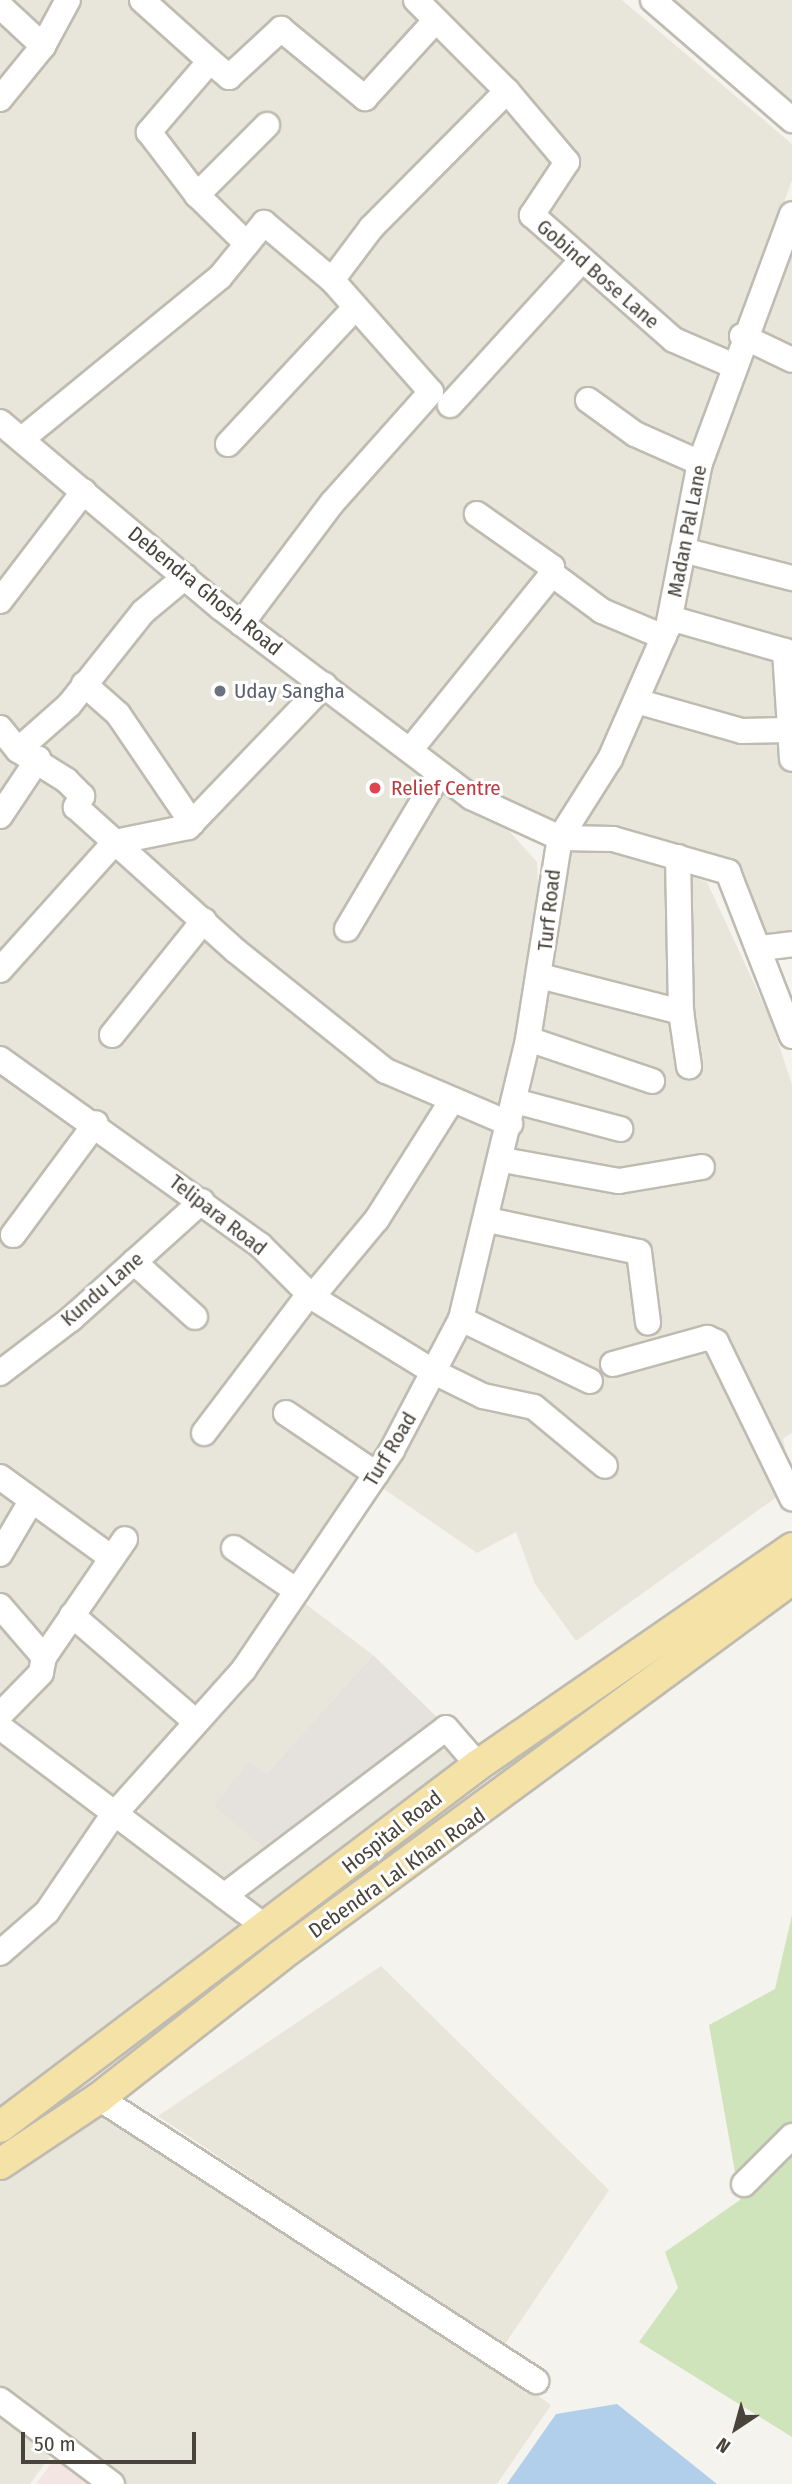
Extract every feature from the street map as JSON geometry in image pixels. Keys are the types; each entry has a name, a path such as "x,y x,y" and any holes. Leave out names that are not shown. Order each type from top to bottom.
{"main road":[{"name":"Hospital Road","path":"0,2127 267,1928 478,1765 792,1548"},
{"name":"Debendra Lal Khan Road","path":"0,2164 99,2098 280,1956 792,1579"}],"street":[{"path":"0,99 43,46 68,0"},
{"path":"142,0 229,78 281,29 365,98 436,20"},
{"name":"Gobind Bose Lane","path":"416,0 507,91 567,162 532,215 581,261 674,340 732,365"},
{"path":"664,4 792,120"},
{"path":"0,6 43,46"},
{"path":"210,61 149,132 197,195 247,244"},
{"path":"332,280 371,228 507,91"},
{"path":"197,195 267,125"},
{"name":"Madan Pal Lane","path":"560,838 610,759 667,627 700,463 742,336 792,214"},
{"path":"22,439 220,277 264,223 332,280 354,309 431,392 332,503 242,624"},
{"path":"450,405 581,261"},
{"path":"228,443 354,309"},
{"path":"742,336 792,360"},
{"path":"588,400 635,434 700,463"},
{"name":"Debendra Ghosh Road","path":"0,422 242,624 411,749 439,774 560,838"},
{"path":"0,601 84,491"},
{"path":"411,749 552,574 552,567 477,514"},
{"path":"683,550 792,578"},
{"path":"552,574 602,611 785,651 788,677 787,730 792,759"},
{"path":"0,816 28,754 143,612 185,577"},
{"path":"84,684 155,762 192,823"},
{"path":"0,970 115,842 192,823 324,685"},
{"path":"636,701 742,731 787,730"},
{"path":"0,728 28,754 82,796 76,807 115,842 386,1072 452,1102 620,1129"},
{"path":"347,929 439,774"},
{"path":"560,838 613,839 728,872 761,948 792,1036"},
{"name":"Turf Road","path":"0,1953 47,1912 115,1814 244,1669 376,1474 461,1318 503,1160 528,1039 560,838"},
{"path":"678,857 681,1013 689,1066"},
{"path":"112,1035 204,920"},
{"path":"761,948 792,944"},
{"path":"540,976 681,1013"},
{"path":"528,1039 652,1081"},
{"name":"Telipara Road","path":"0,1059 96,1123 202,1201 311,1296 433,1372 483,1396 534,1407 605,1466"},
{"path":"204,1433 311,1296 377,1219 452,1102"},
{"path":"13,1235 96,1123"},
{"path":"503,1160 619,1181 702,1167"},
{"name":"Kundu Lane","path":"0,1373 134,1262 202,1201"},
{"path":"488,1220 639,1252 648,1322"},
{"path":"134,1262 195,1317"},
{"path":"461,1318 590,1381"},
{"path":"613,1364 707,1338 716,1342 792,1498"},
{"path":"286,1413 376,1474"},
{"path":"0,1476 30,1503 119,1549 44,1657 41,1673 0,1715"},
{"path":"0,1554 30,1503"},
{"path":"234,1548 297,1591"},
{"path":"0,1606 44,1657"},
{"path":"72,1615 196,1722"},
{"path":"0,1727 267,1928"},
{"path":"224,1896 446,1728 478,1765"},
{"path":"99,2098 536,2381"},
{"path":"744,2184 792,2136"},
{"path":"0,2400 112,2484"}],"shaded area":[{"path":"0,0 622,0 792,144 792,180 685,477 661,614 604,752 557,826 470,788 0,413"},
{"path":"661,0 792,0 792,109"},
{"path":"792,235 792,352 751,333"},
{"path":"745,344 792,368 792,932 767,938 732,863 581,824 618,754"},
{"path":"0,439 179,590 308,686 179,821 115,831 0,957"},
{"path":"320,697 500,821 537,862 539,910 501,1123 464,1295 430,1362 314,1289 0,1050 0,979 114,855 193,832"},
{"path":"607,846 707,882 770,1018 792,1085 792,1433 783,1438 792,1486 576,1641 535,1584 516,1532 477,1553 384,1489 483,1286 557,947 567,851"},
{"path":"0,1064 192,1201 0,1363"},
{"path":"203,1211 424,1376 389,1447 238,1670 114,1807 0,1719 0,1383"},
{"path":"303,1602 373,1655 267,1773 249,1761 215,1806 443,1735 478,1776 278,1926 141,1826 139,1808 249,1678"},
{"path":"373,1655 444,1724 273,1855 214,1806 249,1761 267,1773"},
{"path":"0,1734 272,1940 1,2150 0,2150"},
{"path":"381,1966 609,2190 503,2347 158,2116"},
{"path":"104,2087 551,2405 497,2484 124,2484 0,2392 0,2168"},
{"path":"0,2412 53,2452 30,2484 0,2484"},
{"path":"59,2452 101,2484 36,2484"}],"green space":[{"path":"792,1915 792,2437 639,2342 678,2288 665,2252 740,2200 709,2025 775,1989"}],"water":[{"path":"617,2404 717,2484 507,2484 556,2414"}],"place":[{"name":"Uday Sangha","path":"220,691"},
{"name":"Relief Centre","path":"375,788"}]}
